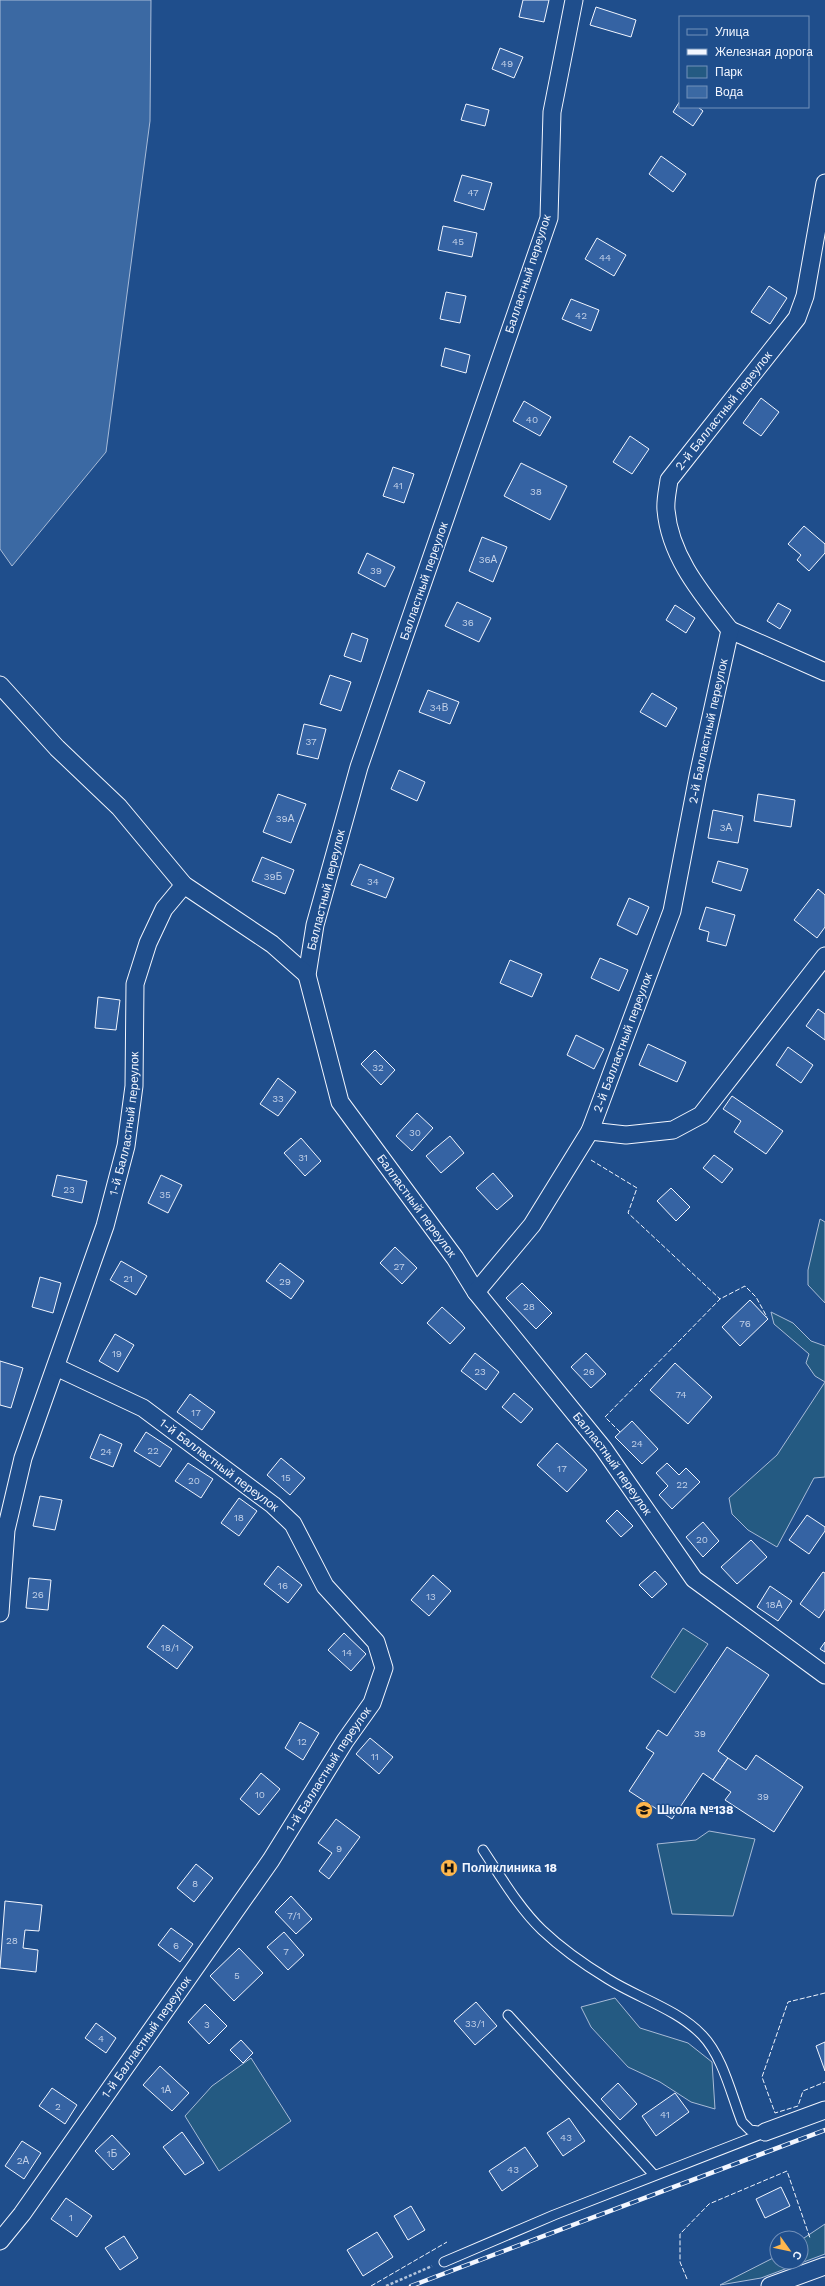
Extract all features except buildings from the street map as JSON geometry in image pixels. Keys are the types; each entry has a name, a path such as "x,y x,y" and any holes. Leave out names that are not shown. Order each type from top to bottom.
{"street":[{"name":"Балластный переулок","path":"574,0 552,112 549,218 359,767 315,925 307,975 340,1102 455,1258 476,1292 603,1448 694,1579 825,1676"},
{"name":"2-й Балластный переулок","path":"476,1292 532,1224 590,1131 672,911 698,776 730,630 697,589 675,548 666,510 669,480 796,318 805,296 825,184"},
{"path":"730,630 825,672"},
{"path":"0,685 57,748 119,807 184,885 272,944 307,975"},
{"name":"1-й Балластный переулок","path":"0,1614 6,1530 23,1458 105,1226 126,1146 134,1086 135,984 148,942 164,909 184,885"},
{"path":"590,1131 626,1135 673,1130 701,1115 825,956"},
{"name":"1-й Балластный переулок","path":"0,2241 27,2208 271,1860 345,1741 372,1703 384,1668 376,1642 325,1586 293,1524 273,1505 143,1408 56,1367"},
{"path":"765,2132 825,2110"},
{"path":"770,2286 825,2266"}],"lane":[{"path":"483,1850 516,1898 542,1930 573,1956 609,1980 682,2019 702,2035 717,2057 742,2122 750,2130 765,2132"},
{"path":"508,2015 654,2175"},
{"path":"444,2262 654,2175 765,2132"}],"path":[{"path":"386,2286 444,2262"}],"green space":[{"path":"820,1219 825,1222 825,1303 808,1285 808,1270"},
{"path":"771,1312 793,1323 811,1341 825,1346 825,1382 815,1376 806,1363 809,1354 774,1324"},
{"path":"825,1382 825,1477 814,1478 777,1547 748,1530 732,1514 729,1498 777,1455"},
{"path":"683,1628 708,1644 675,1693 651,1677"},
{"path":"709,1831 755,1839 733,1916 672,1914 657,1844 696,1840"},
{"path":"615,1998 640,2028 688,2043 712,2062 715,2109 691,2102 660,2082 628,2067 591,2027 581,2007"},
{"path":"251,2058 291,2121 219,2171 185,2116 212,2086"},
{"path":"825,2224 825,2254 809,2260 809,2235"},
{"path":"769,2260 769,2270 782,2270 761,2278 720,2285"}],"water":[{"path":"0,0 151,0 150,121 106,452 12,566 0,549"}],"railway":[{"path":"411,2286 825,2130"}],"fence":[{"path":"591,1160 637,1188 628,1213 720,1299"},
{"path":"620,1432 605,1417 720,1299 745,1286 756,1297 767,1317"},
{"path":"825,1993 788,2002 762,2077 775,2113 798,2106 803,2091 825,2082"},
{"path":"687,2279 680,2262 680,2234 709,2204 787,2171 810,2238"},
{"path":"371,2286 447,2242"}],"place":[{"name":"Школа №138","path":"644,1810"},
{"name":"Поликлиника 18","path":"449,1868"}]}
